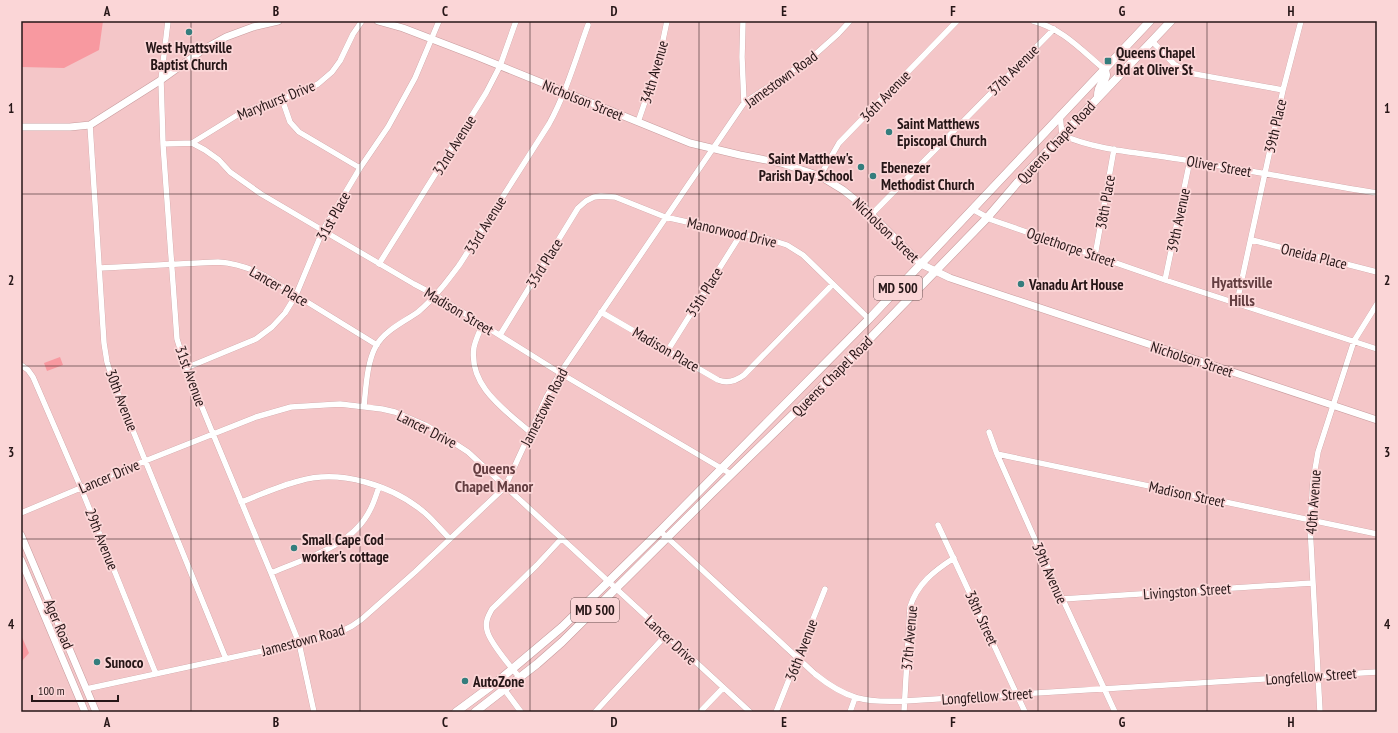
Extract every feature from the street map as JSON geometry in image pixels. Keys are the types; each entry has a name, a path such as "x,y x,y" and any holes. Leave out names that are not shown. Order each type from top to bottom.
{"main road":[{"name":"Queens Chapel Road","path":"456,712 513,670 562,627 660,531 869,319 1150,21"},
{"name":"Queens Chapel Road","path":"475,712 537,664 562,642 731,474 851,358 987,218 1017,183 1171,21"},
{"path":"1098,97 1099,89 1106,76 1104,69"}],"street":[{"name":"31st Avenue","path":"168,21 160,80 163,144 178,346 298,643 314,712"},
{"path":"21,127 70,127 90,125 160,80 204,49 226,37 253,27 278,21"},
{"name":"Maryhurst Drive","path":"163,144 192,143 239,114 300,94 324,79 340,61 353,34 362,21"},
{"name":"Nicholson Street","path":"378,21 432,39 690,143 781,163 820,176 843,190 921,264 954,280 1377,420"},
{"name":"31st Place","path":"186,368 248,343 265,333 279,320 296,295 323,230 360,168 388,127 415,78 439,21"},
{"name":"32nd Avenue","path":"380,264 476,110 500,66 516,21"},
{"name":"34th Avenue","path":"638,122 652,85 667,21"},
{"path":"743,21 742,57 744,103"},
{"name":"Jamestown Road","path":"86,688 226,659 338,633 362,619 450,540 505,487 546,397 560,373 744,103 810,59 850,21"},
{"name":"36th Avenue","path":"820,176 839,143 957,21"},
{"path":"1033,21 1054,29 1075,43 1104,69"},
{"name":"39th Place","path":"1237,302 1252,240 1264,174 1283,90 1301,21"},
{"name":"33rd Avenue","path":"364,406 371,356 377,345 387,333 418,311 435,294 460,264 525,160 537,144 556,110 588,25"},
{"name":"37th Avenue","path":"871,215 1054,29"},
{"path":"1152,41 1174,64 1189,73 1283,90"},
{"path":"282,99 290,122 299,132 360,168"},
{"path":"1060,115 1062,135"},
{"name":"30th Avenue","path":"90,125 104,337 107,362 114,384 226,659"},
{"name":"Oliver Street","path":"1062,135 1078,141 1114,149 1190,160 1377,193"},
{"name":"Madison Street","path":"192,143 219,160 230,172 261,194 414,284 435,294 560,373 731,474"},
{"name":"38th Place","path":"1095,256 1114,149"},
{"name":"39th Avenue","path":"1165,280 1190,160"},
{"name":"Manorwood Drive","path":"594,197 615,197 665,217 768,239 787,245 803,255 832,285 869,319"},
{"name":"33rd Place","path":"500,335 578,208 586,201 594,197"},
{"name":"Oglethorpe Street","path":"972,209 987,218 1095,256 1377,349"},
{"name":"35th Place","path":"668,350 740,234"},
{"name":"Oneida Place","path":"1252,240 1377,272"},
{"name":"Lancer Place","path":"100,268 218,262 236,264 252,269 265,276 377,345"},
{"name":"Madison Place","path":"601,312 718,380 733,382 744,375 832,285"},
{"name":"40th Avenue","path":"1320,712 1312,583 1311,520 1315,466 1318,452 1354,341 1377,304"},
{"path":"483,324 476,339 474,351 474,365 478,379 495,401 530,432"},
{"name":"29th Avenue","path":"21,365 33,376 81,488 156,674"},
{"name":"Lancer Drive","path":"21,513 213,434 262,415 291,407 340,404 364,406 395,412 439,432 468,452 750,712"},
{"name":"39th Avenue","path":"989,432 997,454 1062,600 1115,712"},
{"name":"Madison Street","path":"997,454 1377,534"},
{"path":"241,502 298,481 314,478 334,477 352,479 379,487 400,497 425,513 450,540"},
{"path":"271,573 321,552 342,541 355,530 364,519 370,510 379,487"},
{"name":"38th Street","path":"938,524 1026,712"},
{"name":"Longfellow Street","path":"660,531 827,683 835,689 855,698 878,702 904,701 1377,672"},
{"name":"Ager Road","path":"21,536 96,712"},
{"path":"519,677 489,637 486,627 487,618 492,609 538,565 562,538"},
{"name":"37th Avenue","path":"904,712 908,619 912,599 930,576 954,558"},
{"name":"Ager Road","path":"21,560 85,712"},
{"name":"Livingston Street","path":"1062,600 1312,583"},
{"name":"36th Avenue","path":"776,712 825,589"},
{"path":"595,712 666,635"},
{"path":"700,712 723,688"},
{"path":"504,689 521,712"},
{"path":"850,712 855,698"}],"shaded area":[{"path":"21,21 103,21 99,50 64,68 21,67"},
{"path":"60,357 63,365 47,371 44,363"},
{"path":"21,635 29,653 21,662"}],"place":[{"name":"West Hyattsville Baptist Church","path":"189,32"},
{"name":"Queens Chapel Rd at Oliver St","path":"1108,61"},
{"name":"Saint Matthews Episcopal Church","path":"889,132"},
{"name":"Saint Matthew's Parish Day School","path":"861,167"},
{"name":"Ebenezer Methodist Church","path":"873,176"},
{"name":"Vanadu Art House","path":"1021,284"},
{"name":"Small Cape Cod worker's cottage","path":"294,548"},
{"name":"Sunoco","path":"97,662"},
{"name":"AutoZone","path":"465,681"}],"district":[{"name":"Hyattsville Hills","path":"1242,291"},
{"name":"Queens Chapel Manor","path":"494,477"}]}
